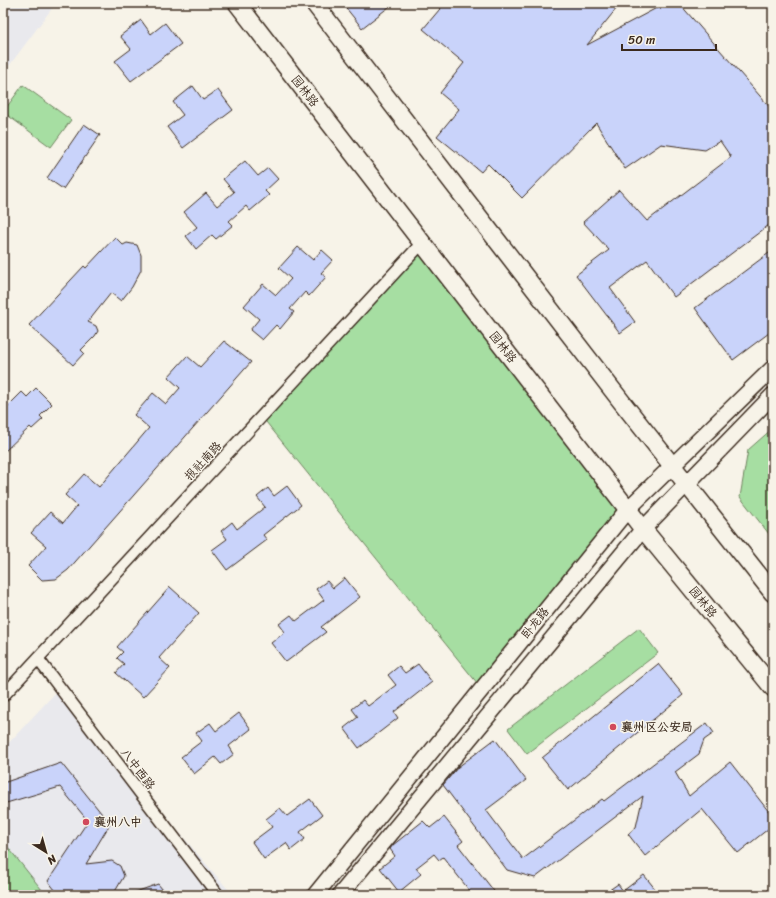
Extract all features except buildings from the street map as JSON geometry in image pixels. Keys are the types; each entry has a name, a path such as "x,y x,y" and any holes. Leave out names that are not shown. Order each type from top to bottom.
{"main road":[{"name":"园林路","path":"237,3 643,529 773,688"},
{"path":"314,3 686,484 773,592"},
{"name":"卧龙路","path":"315,895 628,509 773,368"},
{"name":"卧龙路","path":"340,895 643,529 773,395"}],"street":[{"name":"报社南路","path":"3,696 422,243"},
{"name":"八中西路","path":"38,659 218,895"}],"shaded area":[{"path":"3,3 56,3 3,74"},
{"name":"襄州八中","path":"57,691 233,895 3,895 3,749"}],"green space":[{"path":"23,85 71,120 51,147 3,112"},
{"path":"422,243 628,509 482,689 262,417"},
{"path":"773,428 773,539 740,497 748,450"},
{"path":"639,628 658,653 527,754 508,729"},
{"path":"3,841 46,895 3,895"}],"place":[{"name":"襄州区公安局","path":"613,727"},
{"name":"襄州八中","path":"86,822"}]}
